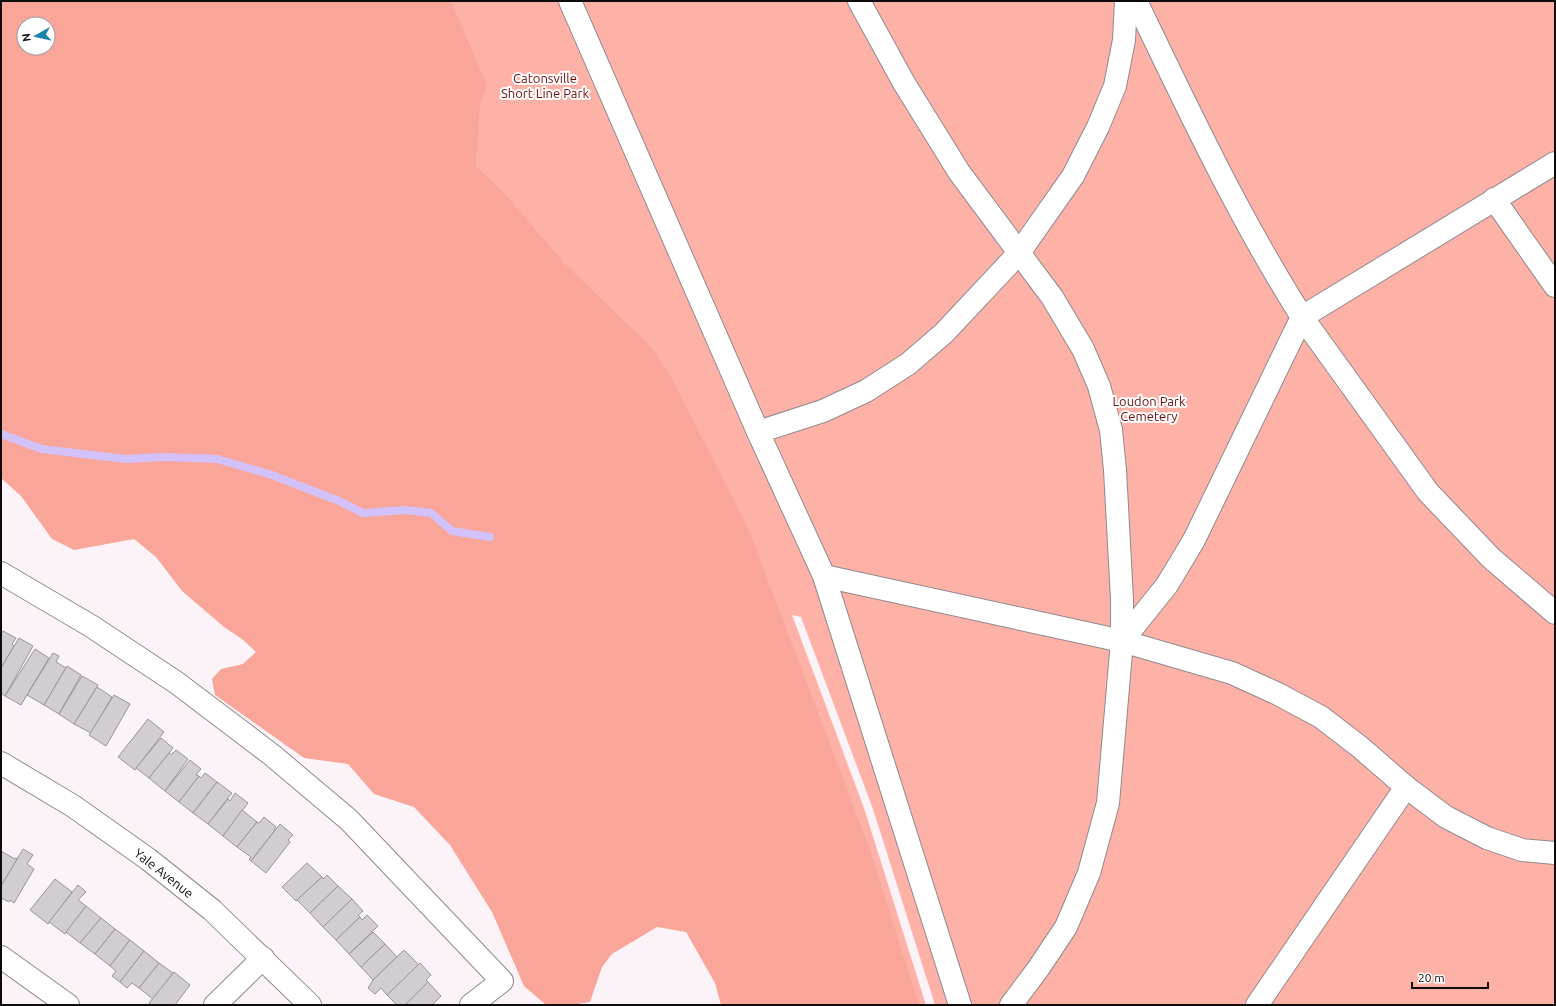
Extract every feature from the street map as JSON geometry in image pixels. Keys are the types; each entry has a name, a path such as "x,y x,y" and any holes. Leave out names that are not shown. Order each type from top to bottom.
{"street":[{"path":"859,1 904,83 959,172 1052,297 1083,349 1099,386 1111,430 1115,470 1122,599 1122,641 1108,803 1089,873 1066,927 1038,970 1011,1005"},
{"path":"758,432 823,411 866,391 908,364 944,333 1019,253 1073,176 1098,127 1115,86 1124,40 1126,1"},
{"path":"1136,1 1215,164 1268,264 1302,317 1428,492 1491,558 1555,613"},
{"path":"576,3 758,432 824,576 960,1005"},
{"path":"1122,641 1167,585 1194,540 1302,317 1494,199 1555,164"},
{"path":"1494,199 1555,286"},
{"path":"1,573 91,626 177,683 272,755 349,820 502,981 471,1005"},
{"path":"824,576 1122,641 1232,673 1278,694 1321,717 1360,747 1406,787 1446,817 1487,838 1522,850 1555,853"},
{"name":"Yale Avenue","path":"1,763 74,806 148,859 212,910 310,1005"},
{"path":"1257,1005 1406,787"},
{"path":"1,957 68,1005"},
{"path":"215,1005 263,958"}],"green space":[{"name":"Loudon Park Cemetery","path":"1,1 1555,1 1555,1005 935,1005 873,809 801,617 792,615 864,808 926,1005 875,1005 1,444"}],"shaded area":[{"path":"1,1 451,1 487,85 480,104 476,166 504,193 564,263 651,347 670,375 748,528 869,847 919,1005 721,1005 715,983 686,932 657,927 612,954 602,967 590,1002 572,1005 545,1004 524,986 492,912 450,845 414,807 374,794 348,764 304,758 215,695 212,679 221,669 243,664 256,652 182,591 156,557 134,539 74,550 52,539 21,496 1,478"}],"building":[{"path":"3,631 16,638 12,644 14,646 1,668 1,634"},
{"path":"19,638 33,646 5,696 1,693 1,668"},
{"path":"35,649 49,658 21,705 5,696"},
{"path":"53,653 59,656 56,662 66,668 44,705 27,695"},
{"path":"67,666 81,675 59,714 44,705"},
{"path":"82,676 98,685 74,724 59,714"},
{"path":"97,687 112,697 91,733 74,724"},
{"path":"114,695 130,704 106,746 89,735"},
{"path":"148,719 164,732 135,770 118,757"},
{"path":"161,738 173,748 149,778 136,768"},
{"path":"176,750 188,759 165,791 149,778 169,753 171,755"},
{"path":"190,760 201,769 196,775 199,776 179,802 165,791"},
{"path":"205,773 217,782 193,813 179,802 199,776 201,778"},
{"path":"217,782 232,793 208,824 193,813"},
{"path":"235,793 248,803 223,836 208,824 228,799 230,801"},
{"path":"242,810 257,822 237,847 223,836"},
{"path":"264,817 276,827 251,861 249,859 251,857 237,847 257,822 259,823"},
{"path":"280,824 293,835 288,840 290,842 266,873 251,861"},
{"path":"23,849 33,855 27,864 34,869 14,903 10,900 9,902 1,898 1,886"},
{"path":"1,851 17,859 1,886"},
{"path":"307,863 322,877 296,901 282,887"},
{"path":"327,875 338,886 310,913 297,900 322,877 323,879"},
{"path":"55,879 72,892 48,924 30,910"},
{"path":"78,885 86,892 78,900 86,906 65,934 49,922"},
{"path":"338,886 352,899 323,927 310,913"},
{"path":"352,899 363,911 358,915 360,917 336,940 323,927"},
{"path":"86,906 101,918 80,943 66,932"},
{"path":"367,915 378,926 349,954 336,940 360,917 362,920"},
{"path":"101,918 115,929 95,954 80,943"},
{"path":"115,929 130,940 110,966 95,954"},
{"path":"373,932 385,944 361,967 349,954"},
{"path":"130,940 144,951 120,982 112,976 116,971 110,966"},
{"path":"385,944 397,957 373,980 361,967"},
{"path":"404,950 419,965 387,995 381,988 375,994 368,988 373,980"},
{"path":"144,951 159,963 139,988 132,983 127,988 120,982"},
{"path":"159,963 173,973 153,999 139,988"},
{"path":"420,963 431,975 426,980 428,982 405,1005 397,1005 387,995"},
{"path":"174,972 190,985 175,1005 151,1005 149,1003"},
{"path":"428,982 441,996 432,1005 405,1005"}],"waterway":[{"path":"1,434 42,449 125,459 165,457 217,459 272,475 339,501 363,513 406,510 431,513 452,531 490,537"}],"park label":[{"name":"Catonsville Short Line Park","path":"545,86"}]}
